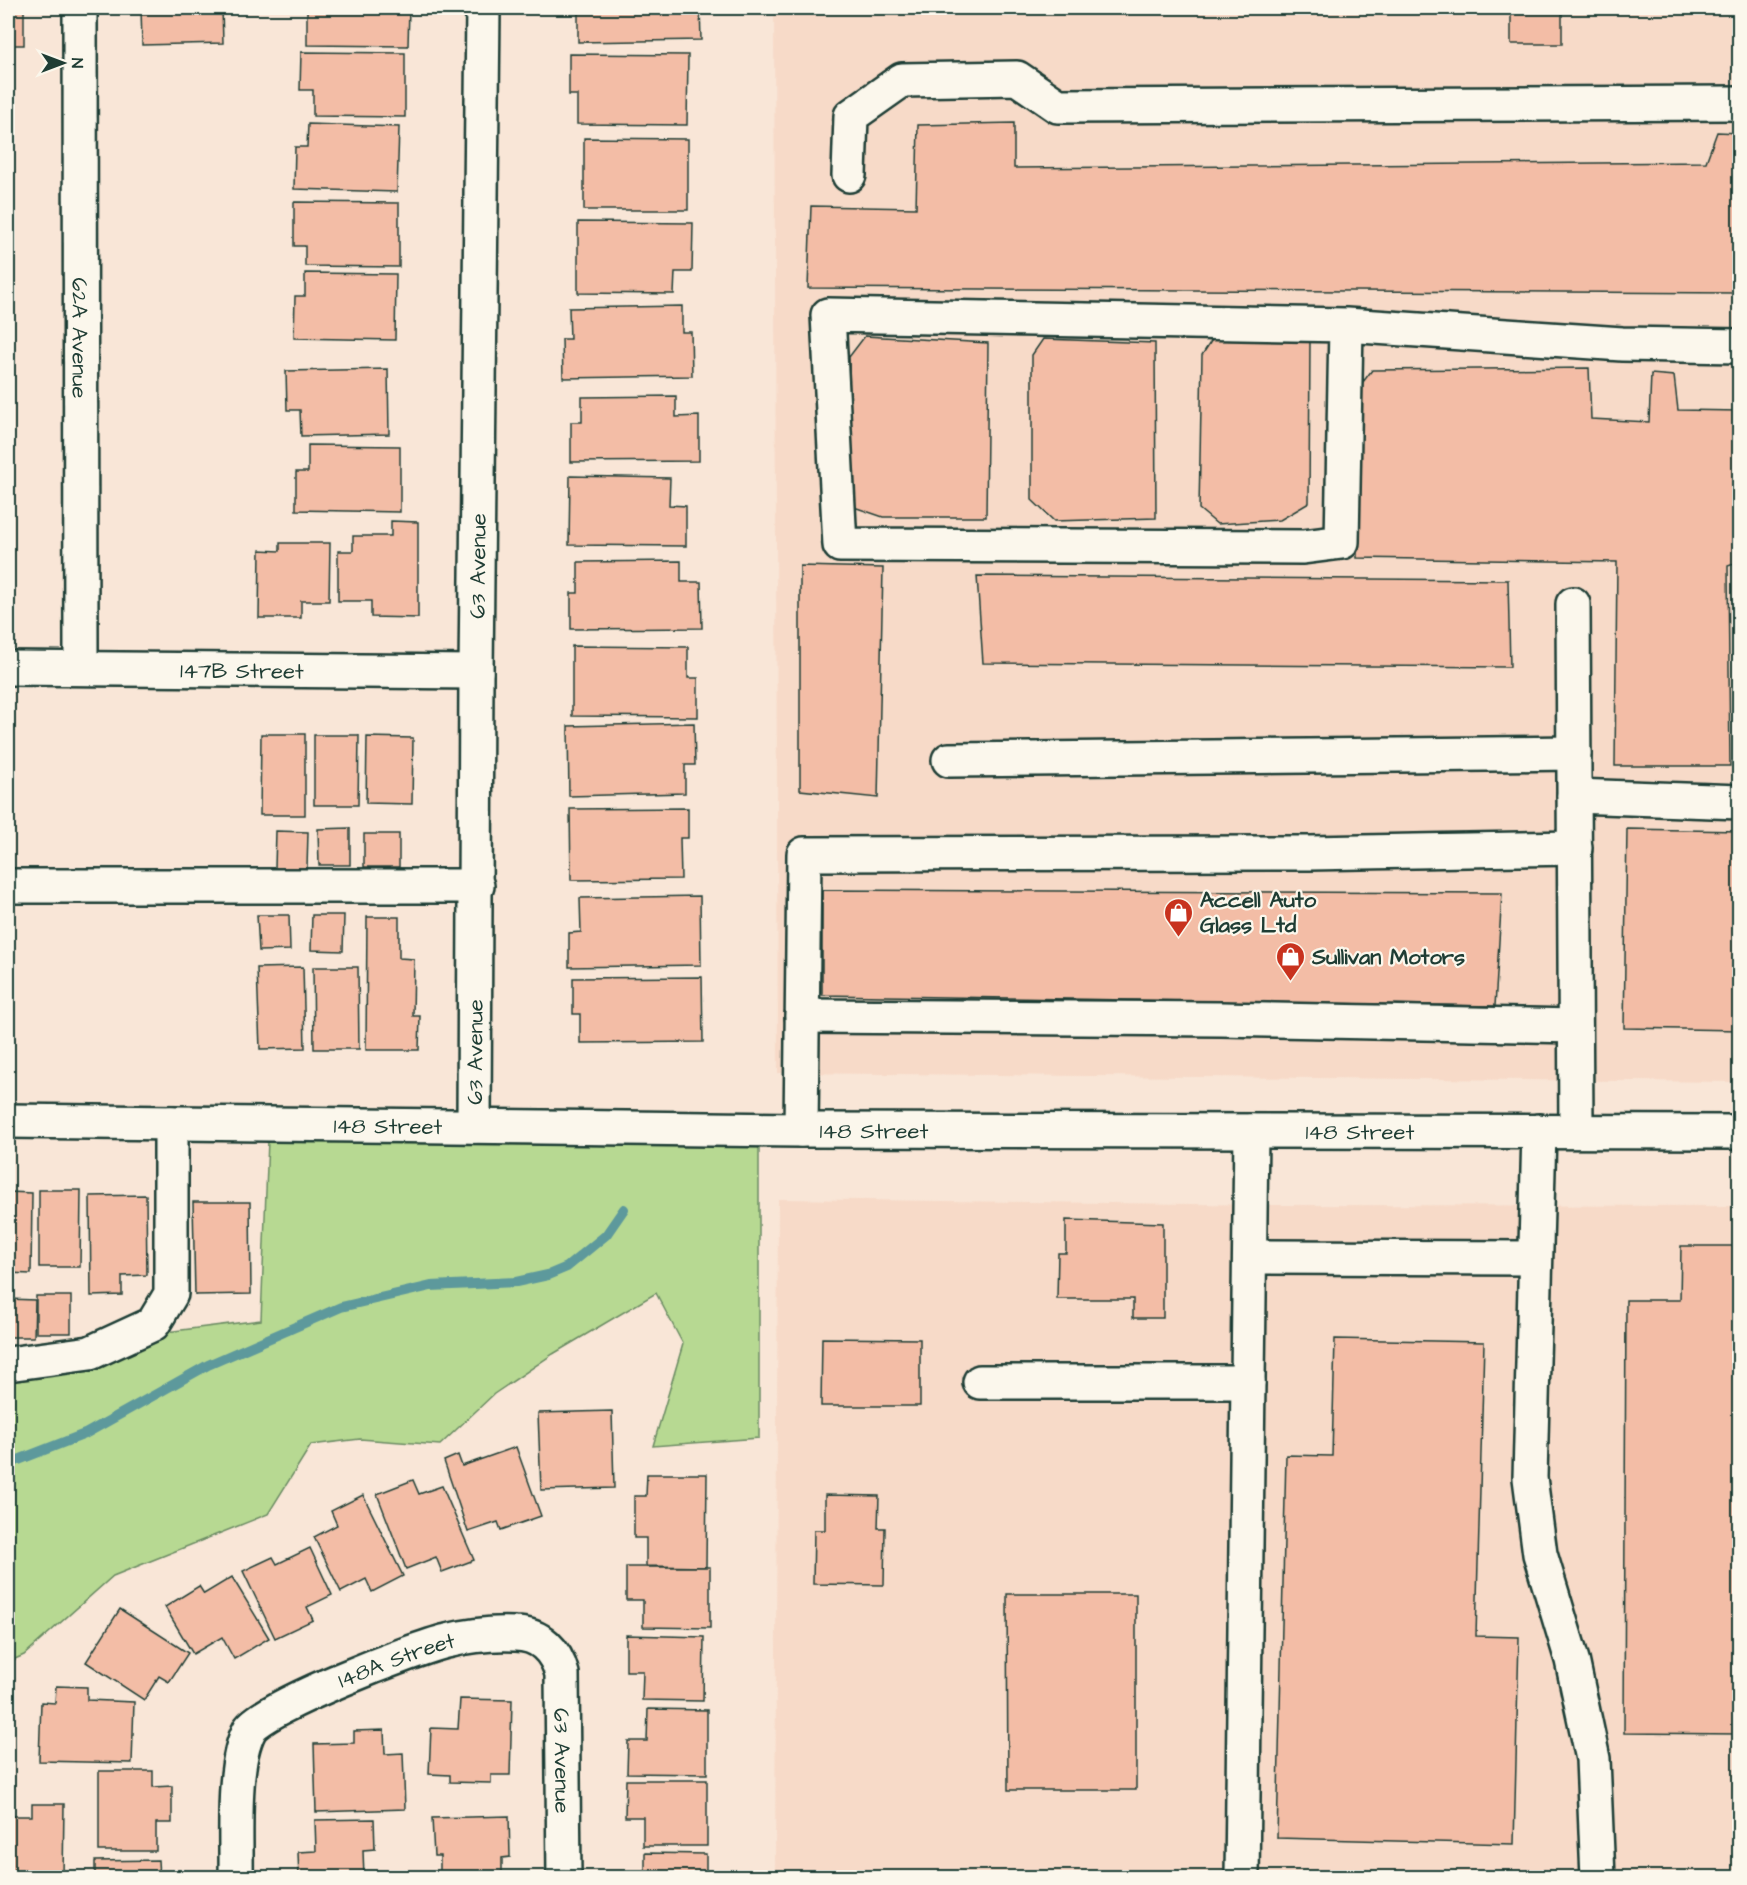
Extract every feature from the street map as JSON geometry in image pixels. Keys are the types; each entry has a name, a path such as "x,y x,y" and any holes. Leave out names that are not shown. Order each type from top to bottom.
{"street":[{"name":"62A Avenue","path":"80,8 81,668"},
{"name":"63 Avenue","path":"474,1126 483,8"},
{"path":"849,175 851,116 902,80 1017,78 1058,106 1740,103"},
{"path":"1346,326 1342,542 1303,547 840,545 828,315 1346,326 1622,345 1740,346"},
{"path":"1573,604 1576,1131"},
{"name":"147B Street","path":"8,668 476,672"},
{"path":"949,759 1574,753"},
{"path":"1574,796 1740,802"},
{"path":"801,1130 804,854 1299,853 1575,848"},
{"path":"8,886 477,886"},
{"path":"802,1016 1209,1018 1575,1026"},
{"name":"148 Street","path":"8,1121 801,1130 1740,1132"},
{"path":"8,1364 90,1353 153,1324 171,1294 171,1123"},
{"path":"1242,1878 1251,1131"},
{"path":"1539,1131 1530,1478 1540,1554 1572,1660 1593,1759 1598,1878"},
{"path":"1250,1257 1535,1258"},
{"path":"980,1382 1248,1382"},
{"name":"148A Street","path":"236,1878 240,1753 250,1728 273,1709 299,1696 447,1641 516,1634 531,1637 550,1647"},
{"name":"63 Avenue","path":"550,1647 559,1662 562,1674 564,1878"}],"shaded area":[{"path":"774,8 1739,8 1739,1082 778,1073"},
{"path":"778,1199 1273,1205 1739,1206 1739,1877 775,1878"}],"green space":[{"path":"268,1140 759,1140 759,1438 653,1446 683,1344 656,1293 553,1354 494,1394 440,1445 360,1439 311,1445 268,1514 113,1576 24,1655 8,1662 8,1374 158,1333 261,1320"}],"building":[{"path":"8,8 24,8 24,45 8,45"},
{"path":"141,8 222,8 223,43 142,45"},
{"path":"307,8 409,8 408,46 307,45"},
{"path":"578,8 700,8 701,40 578,42"},
{"path":"1511,8 1562,8 1562,44 1511,44"},
{"path":"301,52 405,53 405,117 313,116 313,90 300,90"},
{"path":"569,54 688,55 687,125 577,124 577,95 569,95"},
{"path":"1014,123 1014,168 1706,162 1717,132 1740,133 1740,293 808,288 811,206 916,208 918,125"},
{"path":"308,124 399,127 397,192 294,189 295,147 307,147"},
{"path":"584,138 688,139 688,210 584,210"},
{"path":"294,202 399,203 399,267 305,266 305,246 294,246"},
{"path":"578,222 693,223 692,272 675,272 674,294 578,293"},
{"path":"305,273 396,274 395,340 294,338 295,296 305,296"},
{"path":"682,306 682,332 691,332 692,376 563,378 562,339 570,339 569,308"},
{"path":"1215,335 1310,337 1309,503 1280,520 1217,524 1199,509 1202,355"},
{"path":"865,336 988,343 986,517 883,517 851,506 849,357"},
{"path":"1043,339 1155,343 1156,518 1054,521 1032,500 1032,355"},
{"path":"1589,368 1591,419 1649,422 1651,374 1674,376 1678,410 1740,411 1740,562 1728,566 1730,766 1615,766 1617,562 1357,558 1357,390 1372,370"},
{"path":"388,369 389,434 301,436 300,410 287,410 286,371"},
{"path":"676,396 676,417 699,416 699,461 571,462 571,422 582,422 582,397"},
{"path":"308,445 400,446 400,512 296,510 296,472 308,472"},
{"path":"570,476 670,478 669,505 686,506 686,546 569,545"},
{"path":"391,521 418,522 418,618 371,617 371,601 338,601 338,551 353,551 353,536 391,536"},
{"path":"280,543 330,543 329,601 301,601 301,618 259,618 260,550 280,551"},
{"path":"681,561 681,582 701,582 702,628 571,629 571,593 578,593 578,562"},
{"path":"800,566 883,568 878,798 800,790"},
{"path":"977,576 1508,580 1510,667 983,663"},
{"path":"572,646 688,647 688,678 698,678 698,717 572,716"},
{"path":"694,723 695,765 685,765 685,793 569,796 568,726"},
{"path":"261,734 305,734 305,815 260,815"},
{"path":"314,735 359,735 358,805 314,805"},
{"path":"367,737 413,738 412,804 366,803"},
{"path":"688,808 688,838 680,838 681,879 571,880 570,809"},
{"path":"350,828 350,865 319,865 318,829"},
{"path":"1627,829 1740,831 1740,1030 1624,1028"},
{"path":"276,831 308,832 307,868 275,868"},
{"path":"364,834 399,834 399,867 364,867"},
{"path":"822,890 1502,893 1495,1006 822,995"},
{"path":"700,896 701,965 569,967 569,933 581,932 580,898"},
{"path":"257,915 289,915 290,950 259,951"},
{"path":"312,915 344,915 343,951 311,950"},
{"path":"367,917 399,917 399,958 414,959 413,1016 420,1016 419,1050 366,1050"},
{"path":"303,967 305,1048 260,1049 257,968"},
{"path":"313,967 358,967 359,1049 314,1049"},
{"path":"702,977 703,1042 580,1043 580,1014 573,1014 573,978"},
{"path":"39,1190 81,1190 80,1267 39,1267"},
{"path":"8,1192 32,1193 31,1274 8,1273"},
{"path":"146,1195 147,1275 122,1276 122,1295 91,1296 90,1196"},
{"path":"193,1202 250,1202 251,1294 195,1295"},
{"path":"1066,1220 1163,1223 1163,1318 1133,1318 1133,1299 1057,1299 1058,1253 1066,1253"},
{"path":"1681,1246 1740,1246 1740,1734 1624,1733 1626,1300 1680,1300"},
{"path":"36,1296 71,1296 71,1333 36,1333"},
{"path":"8,1299 35,1300 34,1337 8,1337"},
{"path":"822,1338 920,1339 920,1406 821,1406"},
{"path":"1335,1339 1484,1342 1476,1636 1519,1637 1514,1844 1277,1838 1286,1455 1332,1456"},
{"path":"612,1411 614,1488 541,1490 538,1413"},
{"path":"516,1447 541,1516 501,1530 498,1522 468,1532 444,1461 458,1455 462,1466"},
{"path":"647,1474 707,1474 706,1567 646,1566 646,1538 634,1538 634,1496 646,1496"},
{"path":"413,1480 419,1494 442,1486 474,1560 442,1572 436,1557 406,1569 377,1494"},
{"path":"363,1495 403,1576 372,1592 366,1579 341,1592 314,1537 337,1525 331,1511"},
{"path":"825,1495 879,1496 878,1528 885,1528 884,1585 813,1584 814,1530 825,1530"},
{"path":"310,1548 332,1595 307,1607 313,1620 275,1638 243,1571 273,1557 277,1564"},
{"path":"626,1567 710,1567 710,1628 643,1627 643,1600 626,1600"},
{"path":"232,1577 269,1638 234,1659 222,1637 193,1654 165,1607 199,1586 204,1594"},
{"path":"1007,1594 1136,1594 1136,1790 1008,1790"},
{"path":"120,1609 188,1653 169,1682 159,1676 144,1700 86,1662"},
{"path":"626,1635 704,1637 703,1701 642,1700 643,1671 626,1671"},
{"path":"56,1686 87,1687 87,1700 134,1702 132,1763 39,1761 41,1702 55,1703"},
{"path":"460,1699 512,1700 510,1775 491,1775 491,1783 450,1782 450,1775 429,1774 431,1728 458,1729"},
{"path":"648,1709 707,1710 707,1774 627,1773 628,1741 647,1741"},
{"path":"384,1730 385,1754 403,1753 405,1809 316,1812 314,1744 354,1743 354,1731"},
{"path":"99,1771 153,1771 153,1787 172,1786 172,1823 156,1823 156,1851 99,1851"},
{"path":"626,1780 707,1780 707,1846 643,1846 643,1817 625,1817"},
{"path":"32,1804 64,1804 63,1878 8,1878 8,1816 32,1816"},
{"path":"509,1816 510,1857 502,1858 502,1878 440,1878 440,1856 434,1856 432,1818"},
{"path":"374,1819 375,1849 363,1850 364,1878 299,1878 298,1852 316,1851 315,1820"},
{"path":"645,1853 706,1854 706,1878 645,1878"},
{"path":"158,1860 159,1878 95,1878 95,1861"}],"waterway":[{"path":"8,1464 85,1434 208,1365 341,1307 431,1286 516,1282 548,1275 567,1267 606,1235 624,1209"}],"place":[{"name":"Accell Auto Glass Ltd","path":"1179,938"},
{"name":"Sullivan Motors","path":"1291,982"}]}
